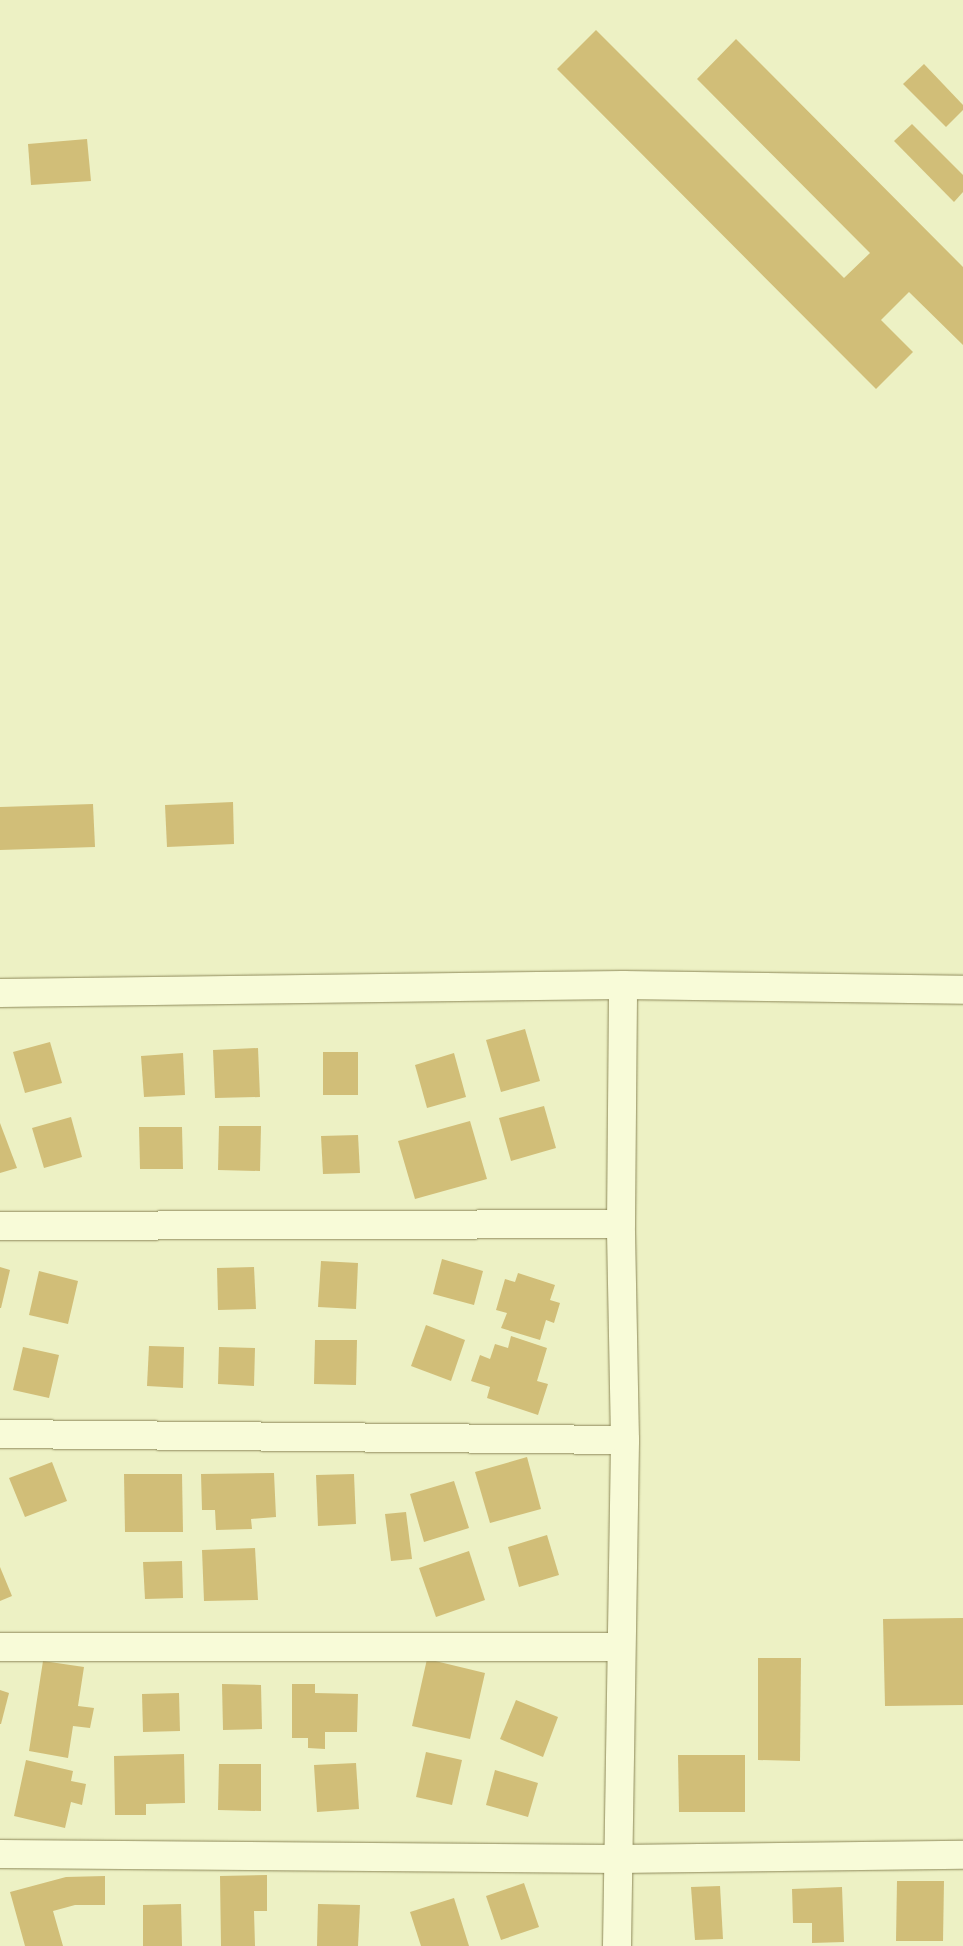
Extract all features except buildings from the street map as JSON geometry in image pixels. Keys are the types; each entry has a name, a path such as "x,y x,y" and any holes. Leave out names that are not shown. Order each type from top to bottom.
{"street":[{"path":"0,993 623,985 963,990"},
{"path":"617,1946 620,1647 625,1440 621,1224 623,985"},
{"path":"0,1226 621,1224"},
{"path":"0,1434 625,1440"},
{"path":"0,1648 620,1647"},
{"path":"0,1854 618,1859 963,1856"}]}
